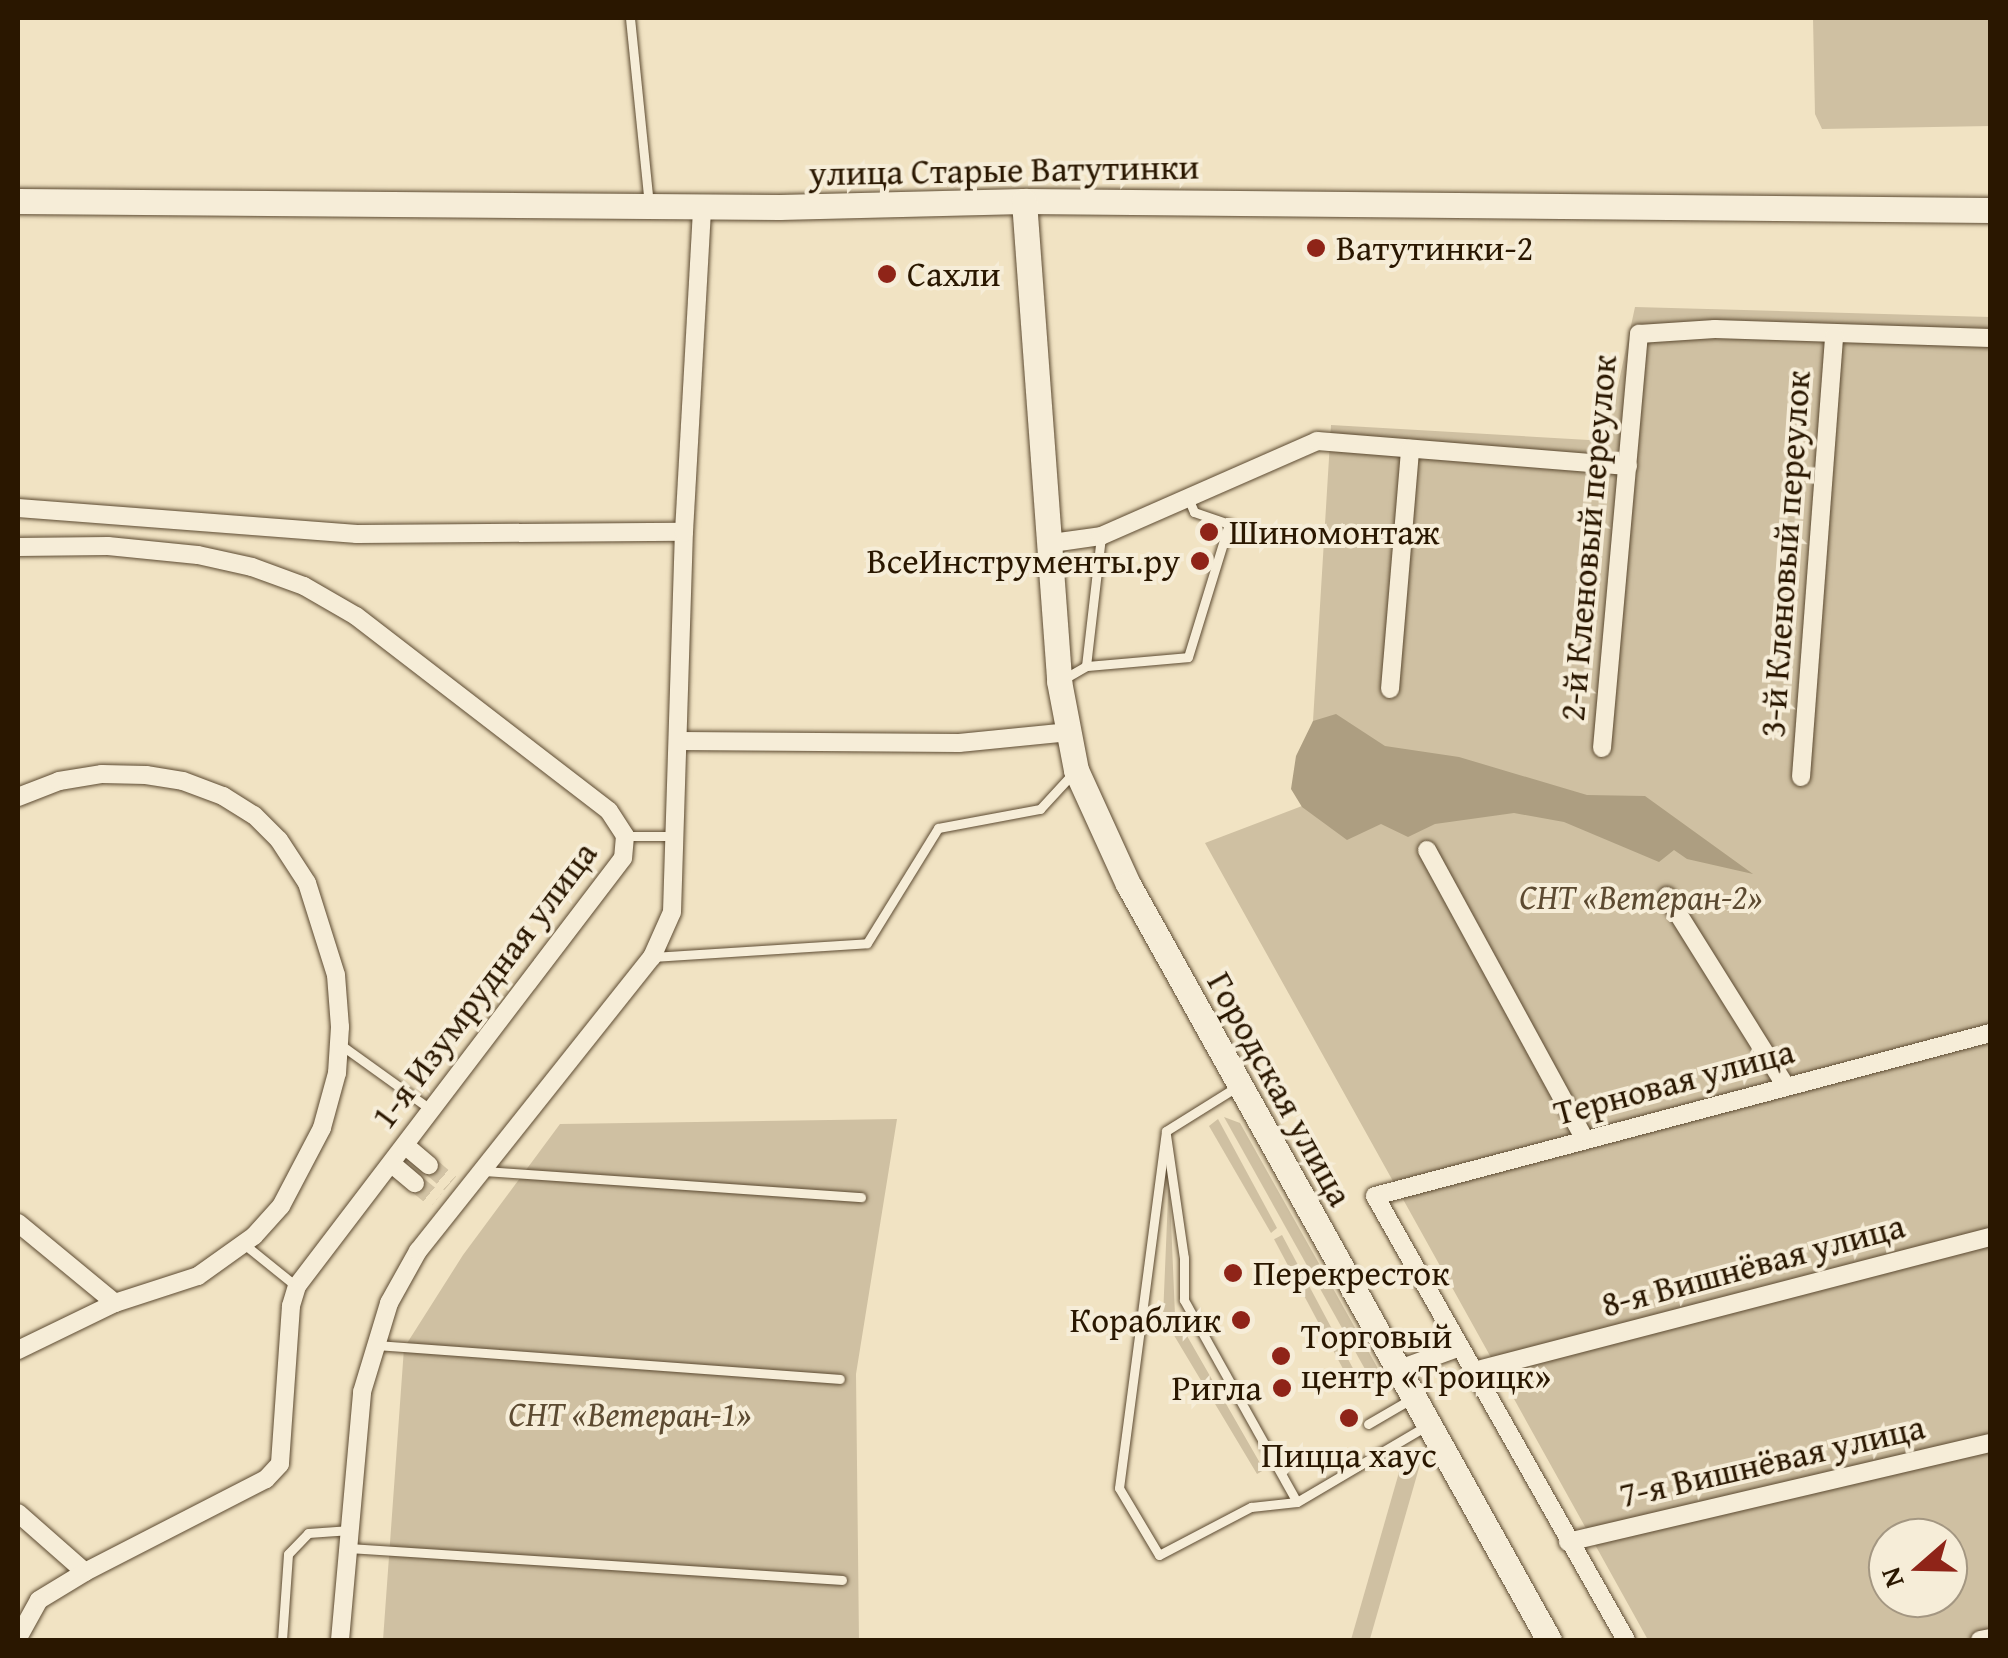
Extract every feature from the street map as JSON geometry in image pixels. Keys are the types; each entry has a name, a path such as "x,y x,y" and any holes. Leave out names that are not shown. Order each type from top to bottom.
{"main road":[{"name":"улица Старые Ватутинки","path":"18,201 702,207 1024,200 1990,210"},
{"name":"Городская улица","path":"1024,200 1052,543 1059,681 1076,770 1128,884 1549,1640"}],"street":[{"path":"340,1640 362,1392 374,1345 404,1274 457,1188 482,1170 652,957 672,912 684,532 702,207"},
{"name":"2-й Кленовый переулок","path":"1602,748 1639,334 1665,328 1834,336"},
{"path":"1834,336 1990,338"},
{"name":"3-й Кленовый переулок","path":"1801,776 1834,336"},
{"path":"1052,543 1100,536 1317,441 1628,466"},
{"path":"1390,689 1410,449"},
{"path":"18,508 357,534 684,532"},
{"name":"1-я Изумрудная улица","path":"18,547 108,546 198,554 252,566 304,586 356,616 609,811 625,836 623,858 296,1286"},
{"path":"679,741 959,743 1069,732"},
{"path":"18,796 73,778 146,775 182,780 223,796 254,815 279,840 307,882 336,975 339,1043 337,1073 322,1128 304,1168 281,1206 244,1244 198,1276 115,1303 18,1350"},
{"path":"1426,850 1585,1140"},
{"path":"1667,896 1785,1085"},
{"name":"Терновая улица","path":"1460,1347 1375,1196 1990,1033"},
{"path":"406,1146 429,1165"},
{"path":"392,1164 415,1183"},
{"path":"18,1223 115,1303"},
{"name":"8-я Вишнёвая улица","path":"1474,1371 1990,1237"},
{"path":"18,1638 38,1600 84,1572 266,1479 280,1464 291,1306 296,1286"},
{"path":"1397,1370 1460,1347 1626,1640"},
{"name":"7-я Вишнёвая улица","path":"1568,1542 1990,1443"},
{"path":"18,1513 84,1572"},
{"path":"1980,1640 1990,1638"}],"lane":[{"path":"630,18 649,206"},
{"path":"1059,681 1086,666 1188,656 1229,524 1194,512 1189,500"},
{"path":"1086,666 1100,536"},
{"path":"652,957 867,943 938,828 1040,809 1076,770"},
{"path":"625,836 675,836"},
{"path":"339,1043 431,1110"},
{"path":"1238,1086 1166,1132 1119,1488 1159,1555 1252,1507 1297,1502 1427,1425"},
{"path":"1166,1132 1184,1258 1184,1300 1297,1502"},
{"path":"482,1170 860,1197"},
{"path":"244,1244 296,1286"},
{"path":"374,1345 840,1379"},
{"path":"1368,1424 1413,1398"},
{"path":"282,1640 288,1554 308,1532 347,1539 842,1580"}],"green space":[{"path":"1813,18 1990,18 1990,126 1822,129 1815,114"},
{"name":"СНТ «Ветеран-2»","path":"1635,307 1990,317 1990,1640 1648,1640 1205,843 1302,806 1313,721 1331,425 1606,441"},
{"path":"1224,1117 1240,1123 1385,1381 1383,1390 1375,1387"},
{"name":"СНТ «Ветеран-1»","path":"897,1119 856,1374 859,1640 383,1640 404,1348 463,1255 560,1124"},
{"path":"1218,1119 1277,1228 1271,1233 1209,1126"},
{"path":"1169,1173 1175,1315 1264,1470 1257,1474 1163,1317"},
{"path":"1282,1235 1362,1385 1354,1389 1274,1239"},
{"path":"1406,1448 1423,1453 1370,1640 1351,1640"}],"shaded area":[{"path":"1336,714 1385,746 1459,757 1587,795 1645,796 1753,874 1687,859 1674,850 1659,862 1564,822 1514,813 1435,824 1408,837 1381,824 1347,840 1302,807 1291,789 1296,756 1313,721"}],"tunnel":[{"path":"429,1165 450,1183"},
{"path":"415,1183 436,1200"}],"place":[{"name":"Ватутинки-2","path":"1316,248"},
{"name":"Сахли","path":"887,274"},
{"name":"Шиномонтаж","path":"1209,532"},
{"name":"ВсеИнструменты.ру","path":"1200,561"},
{"name":"Перекресток","path":"1233,1273"},
{"name":"Кораблик","path":"1241,1320"},
{"name":"Торговый центр «Троицк»","path":"1281,1356"},
{"name":"Ригла","path":"1282,1388"},
{"name":"Пицца хаус","path":"1349,1418"}]}
